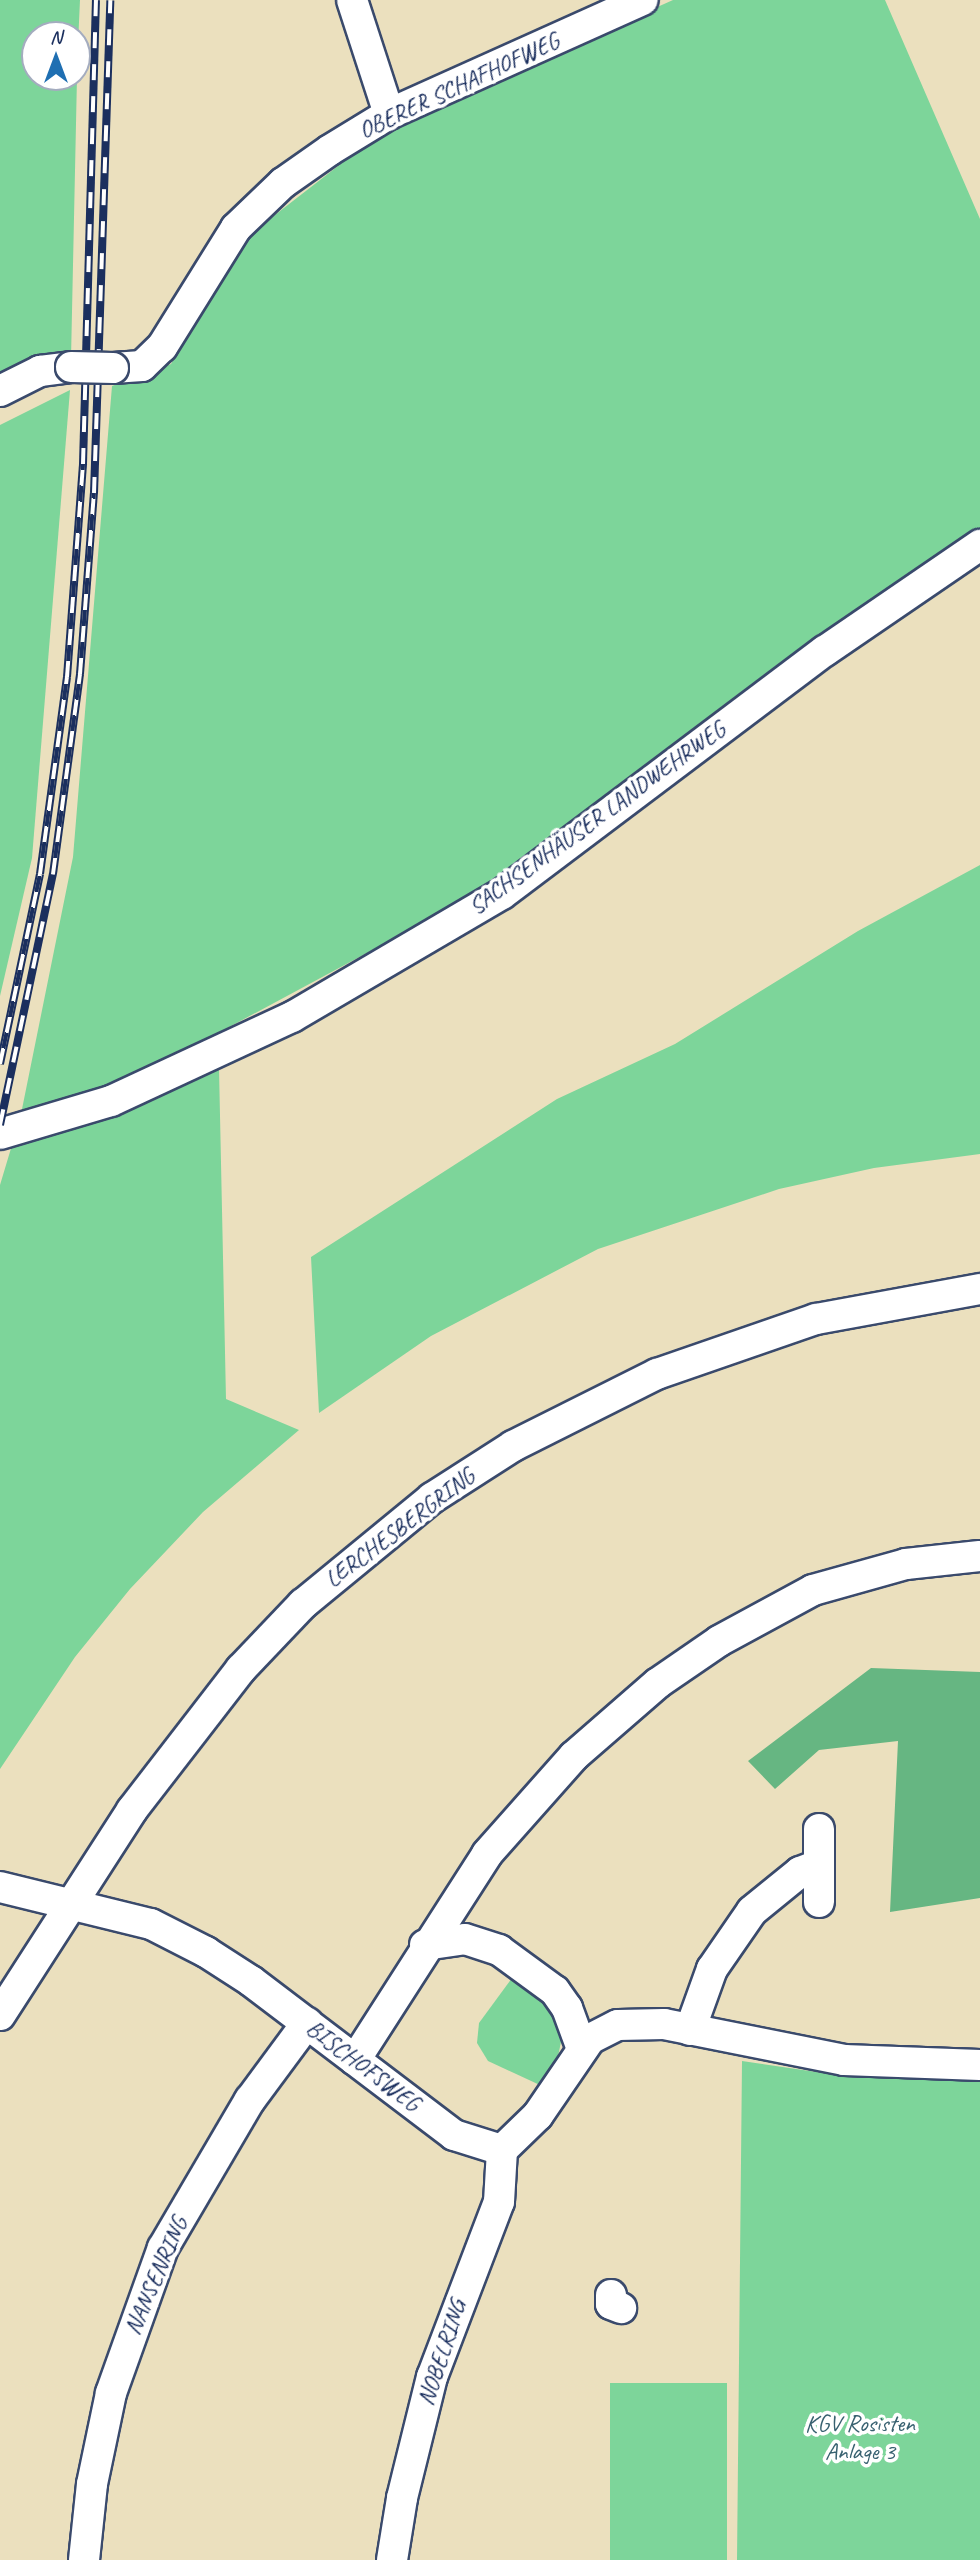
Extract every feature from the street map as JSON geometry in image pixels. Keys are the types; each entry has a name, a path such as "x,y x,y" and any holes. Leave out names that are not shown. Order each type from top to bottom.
{"street":[{"path":"352,0 389,114"},
{"name":"OBERER SCHAFHOFWEG","path":"0,391 40,371 142,366 162,347 236,228 283,183 389,114 631,3"},
{"name":"SACHSENHÄUSER LANDWEHRWEG","path":"8,1132 111,1101 292,1017 502,894 793,674 980,544"},
{"name":"LERCHESBERGRING","path":"0,2015 72,1902 177,1748 241,1669 303,1604 432,1498 513,1446 657,1374 816,1319 980,1289"},
{"path":"355,2060 425,1945 486,1854 546,1785 658,1683 719,1640 814,1590 906,1564 980,1556"},
{"path":"819,1829 819,1902"},
{"path":"690,2030 712,1969 752,1911 800,1872 818,1865"},
{"name":"BISCHOFSWEG","path":"0,1887 72,1902 151,1924 206,1952 307,2023 454,2135 502,2150"},
{"path":"425,1945 465,1939 499,1950 555,1991 567,2008 582,2049"},
{"name":"NANSENRING","path":"84,2560 99,2442 125,2350 153,2272 218,2150 307,2023"},
{"path":"502,2150 538,2115 582,2049 600,2032 618,2025 664,2024 844,2060 980,2065"},
{"name":"NOBELRING","path":"392,2560 402,2498 432,2377 499,2202 502,2150"}],"green space":[{"path":"0,0 80,0 79,21 21,21 21,91 77,91 71,359 0,390"},
{"path":"673,0 885,0 980,219 980,535 469,898 99,1097 21,1114 73,857 112,386 171,364 240,242 387,128"},
{"path":"70,390 32,858 0,996 0,425"},
{"path":"980,865 980,1154 874,1168 779,1189 598,1249 431,1336 319,1413 311,1257 557,1099 675,1044 858,931"},
{"path":"219,1068 226,1399 299,1430 203,1512 130,1589 75,1657 0,1769 0,1185 12,1145"},
{"path":"871,1668 980,1672 980,1898 890,1912 898,1741 819,1750 775,1789 748,1761"},
{"path":"512,1978 549,2005 562,2037 555,2071 542,2086 488,2061 477,2043 479,2023"},
{"name":"KGV Rosisten Anlage 3","path":"742,2061 837,2075 980,2080 980,2560 737,2560"},
{"path":"610,2383 727,2383 727,2560 610,2560"}],"railway":[{"path":"0,1064 40,874 67,677 83,464 96,0"},
{"path":"0,1125 53,874 80,674 94,493 110,0"}]}
